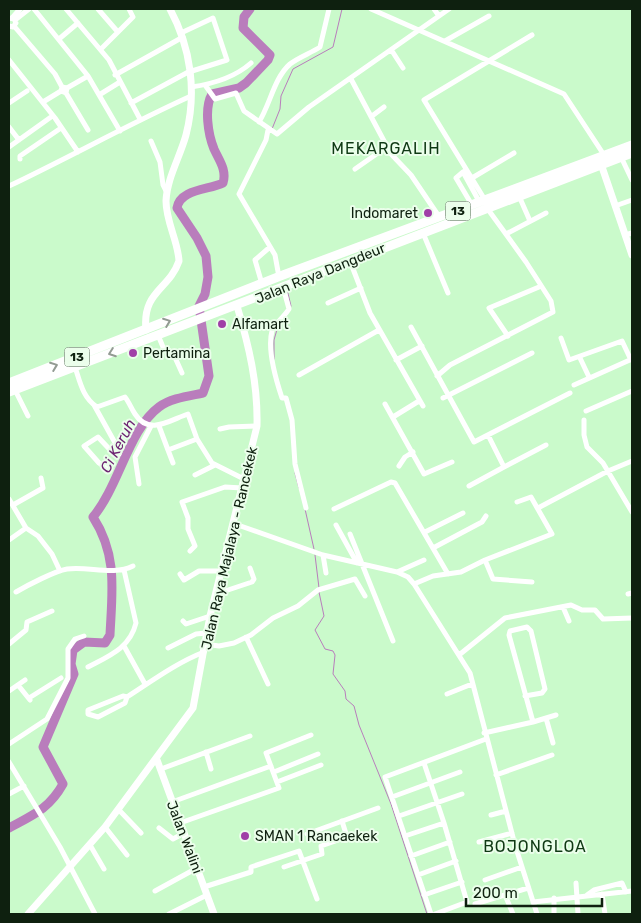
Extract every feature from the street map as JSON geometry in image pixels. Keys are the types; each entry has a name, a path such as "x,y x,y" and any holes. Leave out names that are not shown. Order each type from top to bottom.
{"highway":[{"name":"Jalan Raya Dangdeur","path":"11,388 74,367 158,335 209,306 281,276 481,204 632,145"},
{"name":"Jalan Raya Dangdeur","path":"11,388 146,330 189,318 211,316 423,232 481,204 518,196 632,153"}],"main road":[{"path":"146,330 146,312 150,300 172,274 180,261 179,252 169,223 167,193 186,136 192,71 173,10"},
{"path":"601,164 615,206 628,234 632,255"},
{"name":"Jalan Raya Majalaya - Rancekek","path":"28,914 105,827 193,708 206,633 235,524 257,426 258,400 255,373 237,306"},
{"name":"Jalan Walini","path":"156,760 161,769 214,914"}],"street":[{"path":"12,22 20,9"},
{"path":"12,22 29,9"},
{"path":"34,9 88,76 120,131"},
{"path":"66,9 101,49 140,119"},
{"path":"98,9 117,32"},
{"path":"101,49 133,17 129,9"},
{"path":"259,122 277,83 288,66 320,47 329,9"},
{"path":"371,9 565,94 604,155"},
{"path":"434,9 439,16"},
{"path":"205,85 210,94 217,99 236,93 243,110 277,134 309,107 450,9"},
{"path":"446,41 489,16"},
{"path":"115,75 212,18 227,60 192,71 131,103"},
{"path":"12,22 54,74 88,130"},
{"path":"59,39 78,23"},
{"path":"481,204 472,178 424,100 532,35"},
{"path":"392,51 403,68"},
{"path":"9,60 43,102 78,152"},
{"path":"191,87 205,85 232,76 251,63"},
{"path":"43,102 88,76"},
{"path":"351,79 395,159 427,196 440,218"},
{"path":"99,95 120,82"},
{"path":"9,103 27,91"},
{"path":"9,186 38,173 140,119 191,96"},
{"path":"372,116 384,108"},
{"path":"9,147 50,117"},
{"path":"9,126 19,140"},
{"path":"20,159 20,156 61,128"},
{"path":"269,130 266,140 239,194 275,255 281,276"},
{"path":"152,141 160,162 163,185 167,193"},
{"path":"355,169 388,146"},
{"path":"472,178 514,153"},
{"path":"621,157 632,180"},
{"path":"437,376 450,365 553,312 551,301 539,287 506,234 456,178 463,172 481,204"},
{"path":"518,196 530,221"},
{"path":"615,206 632,200"},
{"path":"506,234 546,213"},
{"path":"423,232 448,293"},
{"path":"262,284 255,260 270,248"},
{"path":"350,261 379,330 421,403 393,417"},
{"path":"285,286 289,309 272,332 273,363 292,420 295,464 306,508"},
{"path":"508,336 489,308 539,287"},
{"path":"328,303 361,288"},
{"path":"411,327 437,376 445,397 474,442 570,392"},
{"path":"299,374 379,330"},
{"path":"158,335 163,347 173,354 182,373"},
{"path":"561,338 568,359 571,361 622,341 632,360 574,385"},
{"path":"396,360 422,346"},
{"path":"445,397 532,353"},
{"path":"580,358 589,378"},
{"path":"74,367 83,391 94,405 119,450 119,454 114,454 98,437 84,446 106,468"},
{"path":"11,388 28,416"},
{"path":"586,411 632,391"},
{"path":"94,405 101,406 125,397 136,416 150,425 159,426 188,414 197,439 215,465 244,478"},
{"path":"385,404 425,474 452,462"},
{"path":"584,420 586,444 608,471 632,512"},
{"path":"139,484 135,457 150,425"},
{"path":"159,426 173,463"},
{"path":"220,429 257,426"},
{"path":"488,434 504,467"},
{"path":"168,450 197,439"},
{"path":"469,486 546,446"},
{"path":"399,466 405,457 413,452"},
{"path":"538,508 608,471 632,461"},
{"path":"195,475 215,465"},
{"path":"13,505 43,488 41,478"},
{"path":"334,509 391,482 399,486 448,574"},
{"path":"190,550 195,546 188,529 188,518 182,502 225,487 242,488"},
{"path":"414,584 433,576 461,572 485,560 552,534 531,497 517,502"},
{"path":"9,499 26,528 38,536 60,570"},
{"path":"425,532 463,512"},
{"path":"433,548 482,522 486,516"},
{"path":"235,524 318,554 397,572 408,577 414,584 468,668 512,833 537,914"},
{"path":"336,525 357,563"},
{"path":"9,540 26,528"},
{"path":"350,534 364,565 393,642"},
{"path":"318,554 326,573"},
{"path":"397,572 424,560"},
{"path":"485,560 493,579 532,582"},
{"path":"16,592 60,570 84,568 121,571 133,566"},
{"path":"216,594 252,582 254,579 250,568"},
{"path":"88,667 124,646 136,623 121,571"},
{"path":"180,574 184,580 199,571 222,571"},
{"path":"127,697 126,703 105,715 98,718 88,714 88,710 127,697 204,648 228,645 246,637 273,618 298,606 319,590 356,579 365,596"},
{"path":"459,655 505,618 571,605 582,610 595,610 603,619 632,618"},
{"path":"563,606 568,621"},
{"path":"9,644 26,630 25,625 27,622 52,611"},
{"path":"183,621 186,624 210,616"},
{"path":"526,696 542,693 545,689 531,631 527,627 509,632 532,722"},
{"path":"168,648 196,634 206,633"},
{"path":"9,744 47,718 68,678 68,648 75,639 84,636"},
{"path":"246,637 268,684"},
{"path":"124,646 145,684"},
{"path":"9,691 25,680"},
{"path":"18,685 30,699 59,680 62,688"},
{"path":"447,694 472,684"},
{"path":"431,914 386,776 424,763 485,736 556,715"},
{"path":"546,718 553,743"},
{"path":"161,769 250,736"},
{"path":"180,823 279,788 267,751 311,736"},
{"path":"206,752 211,769"},
{"path":"274,772 318,754"},
{"path":"496,775 552,755"},
{"path":"9,762 40,813 96,914"},
{"path":"424,763 438,802 467,902 435,914"},
{"path":"277,782 322,765"},
{"path":"172,802 271,766"},
{"path":"392,797 460,772"},
{"path":"9,794 24,786"},
{"path":"399,816 462,794"},
{"path":"307,834 378,808"},
{"path":"118,810 141,833"},
{"path":"491,815 506,811"},
{"path":"284,867 322,854 321,846 347,837 342,821"},
{"path":"405,836 444,822"},
{"path":"105,827 127,855"},
{"path":"159,828 173,839 184,834"},
{"path":"479,842 512,833"},
{"path":"411,856 450,842"},
{"path":"90,845 104,869"},
{"path":"204,887 248,874 252,872 251,867 299,851 317,899"},
{"path":"418,875 456,861"},
{"path":"485,880 522,867"},
{"path":"155,891 197,868"},
{"path":"424,895 462,882"},
{"path":"576,883 578,914"},
{"path":"586,895 594,890 622,883 629,892"},
{"path":"475,904 528,888"},
{"path":"533,902 554,898 629,892"},
{"path":"602,894 605,914"},
{"path":"169,914 207,895"},
{"path":"506,895 512,914"},
{"path":"554,898 554,914"}],"waterway":[{"name":"Ci Keruh","path":"9,828 33,815 46,805 58,793 63,784 43,747 74,674 71,664 73,650 84,642 105,643 110,635 112,589 110,560 101,531 93,517 110,490 132,443 149,417 159,407 169,401 203,393 209,376 199,306 205,294 208,277 206,256 197,238 177,208 183,197 223,183 223,169 214,149 209,129 208,106 212,94 239,88 268,60 270,55 243,28 244,17 250,9"},
{"path":"272,129 280,109 281,96 293,69 333,47 342,9"},
{"path":"287,289 291,306"},
{"path":"274,359 274,340 278,326"},
{"path":"295,473 299,488"},
{"path":"305,509 314,549"},
{"path":"315,555 319,588"},
{"path":"319,592 324,616 315,630 325,649 333,651 335,655 333,674 345,691 346,699 354,706 359,725 391,804 427,914"}],"place":[{"name":"Indomaret","path":"428,213"},
{"name":"Alfamart","path":"222,324"},
{"name":"Pertamina","path":"133,353"},
{"name":"SMAN 1 Rancaekek","path":"245,836"}],"district":[{"name":"MEKARGALIH","path":"386,148"},
{"name":"BOJONGLOA","path":"535,846"}]}
